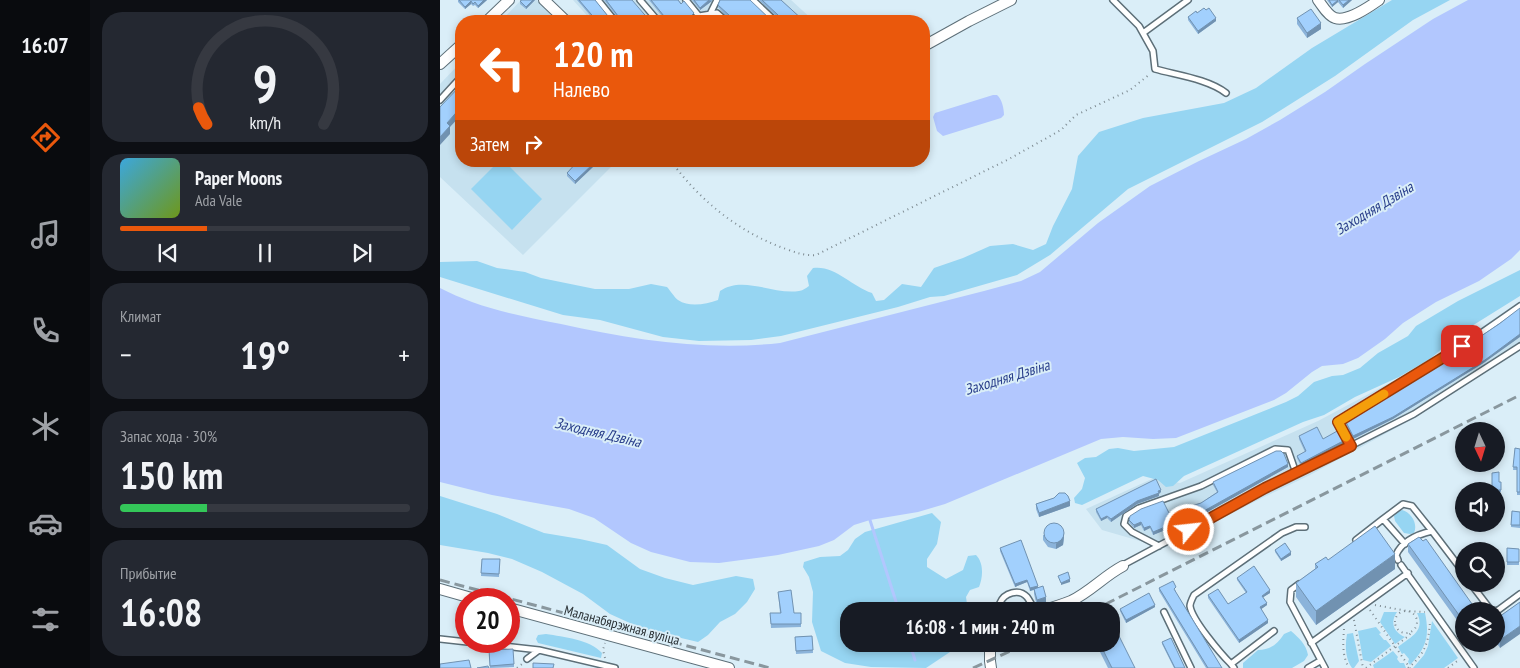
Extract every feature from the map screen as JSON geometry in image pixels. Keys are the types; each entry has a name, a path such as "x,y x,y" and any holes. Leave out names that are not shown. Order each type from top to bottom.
{"street":[{"path":"493,15 509,0"},
{"path":"544,0 560,15"},
{"path":"930,43 1011,0"},
{"path":"1318,0 1331,16 1336,18 1358,13 1379,0"},
{"path":"440,64 455,50"},
{"path":"1066,602 1090,589 1123,566"},
{"path":"440,589 455,593"},
{"name":"Маланабярэжная вуліца","path":"520,611 729,668"},
{"path":"990,652 991,668"}],"lane":[{"path":"598,0 610,15"},
{"path":"640,0 653,15"},
{"path":"686,0 698,15"},
{"path":"710,14 717,0"},
{"path":"753,0 769,15"},
{"path":"1113,0 1139,26 1153,50 1155,69 1200,81 1219,88 1226,93"},
{"path":"1143,33 1188,0"},
{"path":"710,14 718,13 720,15"},
{"path":"440,100 455,84"},
{"path":"1351,446 1338,422 1448,356 1520,306"},
{"path":"1123,566 1296,473 1414,414 1520,346"},
{"path":"1159,546 1132,532 1124,524 1126,516 1139,508 1201,486 1275,449 1288,450 1296,473"},
{"path":"1352,543 1403,504 1412,506 1455,561"},
{"path":"1383,520 1405,544"},
{"path":"1274,631 1233,666 1220,653 1193,615 1190,605 1194,595 1282,532 1296,527 1305,527"},
{"path":"1432,530 1420,534 1405,544 1396,555 1474,668"},
{"path":"1311,643 1408,573"},
{"path":"1306,579 1291,590 1290,602 1325,668"},
{"path":"1000,602 1006,596 1015,592 1021,592 1030,602"},
{"path":"1477,592 1490,609 1497,611 1520,594"},
{"path":"1164,612 1191,668"},
{"path":"440,639 539,650 615,668"},
{"path":"527,659 539,650"},
{"path":"1308,668 1320,661"}],"path":[{"path":"676,167 686,181 725,217 768,243 806,256 816,255 1009,159 1061,130 1076,115 1130,90 1155,69"},
{"path":"1366,603 1429,613 1430,621 1426,645 1422,655 1409,668 1366,603"},
{"path":"1407,611 1415,615 1418,620 1416,629 1406,634 1400,632 1395,624 1397,616 1401,612 1407,611"},
{"path":"1352,613 1364,668 1394,647 1411,632"},
{"path":"1345,618 1344,654 1349,668"},
{"path":"604,654 603,650 606,642"},
{"path":"1448,668 1461,659 1464,663"}],"shaded area":[{"path":"521,0 537,0 551,15 507,15"},
{"path":"573,0 791,0 807,15 587,15"},
{"path":"1392,0 1450,0 1413,20 1335,76 1262,122 1128,189 1050,255 1017,275 944,296 930,297 898,307 781,336 751,340 699,341 663,337 600,320 563,315 440,277 440,262 477,261 497,268 525,272 541,278 595,289 629,289 651,284 667,287 678,300 688,304 698,304 718,300 720,291 738,285 789,291 801,290 809,286 807,276 813,268 821,268 836,273 872,293 876,301 884,300 902,284 921,287 934,268 990,246 1013,244 1033,250 1046,244 1072,189 1078,156 1099,132 1143,118 1224,103 1256,88 1312,48"},
{"path":"455,68 455,167 611,167 523,255 440,177 440,84"},
{"path":"493,167 510,167 542,199 512,230 471,189"},
{"path":"1520,270 1520,296 1459,334 1430,359 1399,377 1355,397 1324,415 1303,422 1184,476 1173,486 1166,487 1158,480 1143,476 1082,505 1075,503 1074,498 1082,489 1085,478 1077,463 1085,458 1096,457 1109,449 1118,448 1134,451 1174,447 1286,402 1298,396 1314,382 1332,376 1343,375 1360,368 1378,353 1408,336 1416,326 1458,301"},
{"path":"1520,301 1520,350 1416,417 1310,475 1164,548 1102,530 1086,509 1154,478 1180,483 1318,421 1440,356"},
{"path":"440,496 497,514 544,533 607,545 640,569 665,578 693,585 736,576 753,579 755,589 747,602 735,614 720,622 708,635 698,642 643,629 610,614 583,594 542,572 512,559 440,545"},
{"path":"1402,510 1406,511 1413,519 1414,533 1404,533 1395,521 1394,516"},
{"path":"932,513 941,522 937,544 927,559 927,567 946,579 963,570 968,556 976,555 979,558 982,566 982,575 979,587 970,590 966,597 967,602 840,602 840,652 950,652 926,668 871,667 845,663 821,651 812,622 813,592 809,577 803,567 804,562 820,557 840,556 848,550 855,539 865,532"},
{"path":"1384,612 1397,612 1393,623 1395,630 1405,637 1395,644 1380,622"},
{"path":"1417,613 1425,613 1427,636 1420,653 1410,665 1409,659 1404,653 1402,654 1398,647 1412,637 1418,629 1420,624"},
{"path":"1432,621 1458,658 1444,668 1413,668 1424,655 1428,646"},
{"path":"1376,627 1381,633 1379,634 1391,646 1371,662 1363,660 1358,631"},
{"path":"1291,631 1306,648 1308,655 1304,661 1292,668 1243,668 1243,663 1258,650 1273,646 1284,634"},
{"path":"1353,633 1359,661 1352,668 1348,660 1346,647 1347,634"},
{"path":"546,634 576,639 597,648 602,653 601,658 538,643 536,639 538,635"},
{"path":"1393,651 1400,663 1404,663 1406,668 1374,668 1373,665"}],"water":[{"name":"Заходняя Дзвіна","path":"1468,0 1520,0 1520,250 1511,259 1479,281 1436,302 1403,323 1385,339 1358,358 1343,364 1322,366 1274,400 1176,438 1123,437 1101,439 945,504 918,512 870,520 854,525 834,540 819,546 778,555 719,563 690,562 651,552 631,543 594,518 569,509 492,495 440,482 440,288 494,309 588,330 642,339 725,346 780,343 1021,281 1040,272 1098,223 1150,186 1246,139 1280,120 1433,19"},
{"path":"997,95 1002,104 1004,115 1001,118 943,136 937,131 933,117 935,113"}],"building":[{"path":"459,0 484,0 478,6 475,2 473,4 471,1 465,7"},
{"path":"533,0 526,7 520,1"},
{"path":"579,0 595,0 607,15 592,15"},
{"path":"606,0 632,0 645,15 617,15"},
{"path":"651,0 678,0 681,4 684,1 694,13 692,15 663,15"},
{"path":"694,0 709,0 700,8"},
{"path":"720,0 750,0 766,15 729,15 718,5"},
{"path":"762,0 781,0 797,15 778,15"},
{"path":"1329,0 1338,0 1332,5"},
{"path":"1339,0 1349,0 1343,5"},
{"path":"1204,8 1206,10 1209,8 1216,18 1198,31 1188,17"},
{"path":"1311,9 1321,23 1307,33 1297,18"},
{"path":"455,91 455,114 447,123 450,126 440,137 440,107"},
{"path":"572,167 590,167 575,181 567,173"},
{"path":"1520,308 1520,334 1485,360 1393,417 1353,436 1345,420 1450,357"},
{"path":"1317,427 1323,439 1339,430 1345,440 1301,463 1297,456 1306,451 1299,436"},
{"path":"1515,448 1520,449 1520,492 1517,492 1517,467 1513,467"},
{"path":"1276,451 1281,451 1284,454 1288,464 1202,512 1153,532 1150,526 1144,528 1141,522 1134,525 1129,520 1130,516 1141,509 1163,501 1169,513 1201,503 1218,492 1213,482"},
{"path":"1499,472 1499,482 1492,482 1492,473"},
{"path":"1156,479 1161,490 1158,491 1159,493 1137,501 1111,519 1107,516 1101,519 1096,509"},
{"path":"1059,493 1065,493 1070,501 1039,513 1036,504 1054,498"},
{"path":"1512,511 1520,512 1520,525 1511,525"},
{"path":"1054,523 1061,526 1064,533 1061,540 1054,543 1047,540 1044,533 1047,526"},
{"path":"1375,526 1395,554 1316,611 1296,583 1318,567 1315,564 1326,557 1328,560"},
{"path":"1419,537 1423,541 1426,539 1455,580 1455,592 1464,592 1471,602 1455,602 1455,609 1408,544"},
{"path":"1021,540 1038,586 1030,588 1027,580 1015,584 1000,548"},
{"path":"1285,543 1291,552 1281,559 1275,550"},
{"path":"1507,548 1519,549 1519,562 1507,562"},
{"path":"482,559 500,559 499,574 481,573"},
{"path":"1254,566 1270,590 1262,596 1267,603 1260,607 1268,620 1239,640 1208,595 1218,589 1228,604 1247,592 1237,578"},
{"path":"1068,572 1070,579 1061,583 1058,576"},
{"path":"1173,581 1176,587 1174,589 1222,668 1208,668 1159,588"},
{"path":"1043,586 1046,597 1037,600 1034,589"},
{"path":"791,590 794,613 801,613 801,624 771,624 770,613 781,613 778,592"},
{"path":"1149,593 1155,605 1126,620 1120,609"},
{"path":"1520,602 1520,626 1505,636 1505,613"},
{"path":"812,636 813,650 796,651 795,637"},
{"path":"1120,638 1135,668 1112,668 1104,652 1120,652"},
{"path":"1171,638 1185,668 1175,668 1162,642"},
{"path":"489,653 513,653 514,664 490,666"},
{"path":"469,660 471,668 440,668 440,664"},
{"path":"533,663 554,664 553,668 533,668"}],"waterway":[{"path":"869,517 896,602"},
{"path":"912,652 915,660"}],"railway":[{"path":"1110,602 1520,395"},
{"path":"440,580 770,668"},
{"path":"973,668 1008,652"}],"slow traffic":[{"path":"1346,437 1338,422 1384,394"}],"route":[{"path":"1189,530 1265,488 1351,446 1338,422 1462,346"}]}
